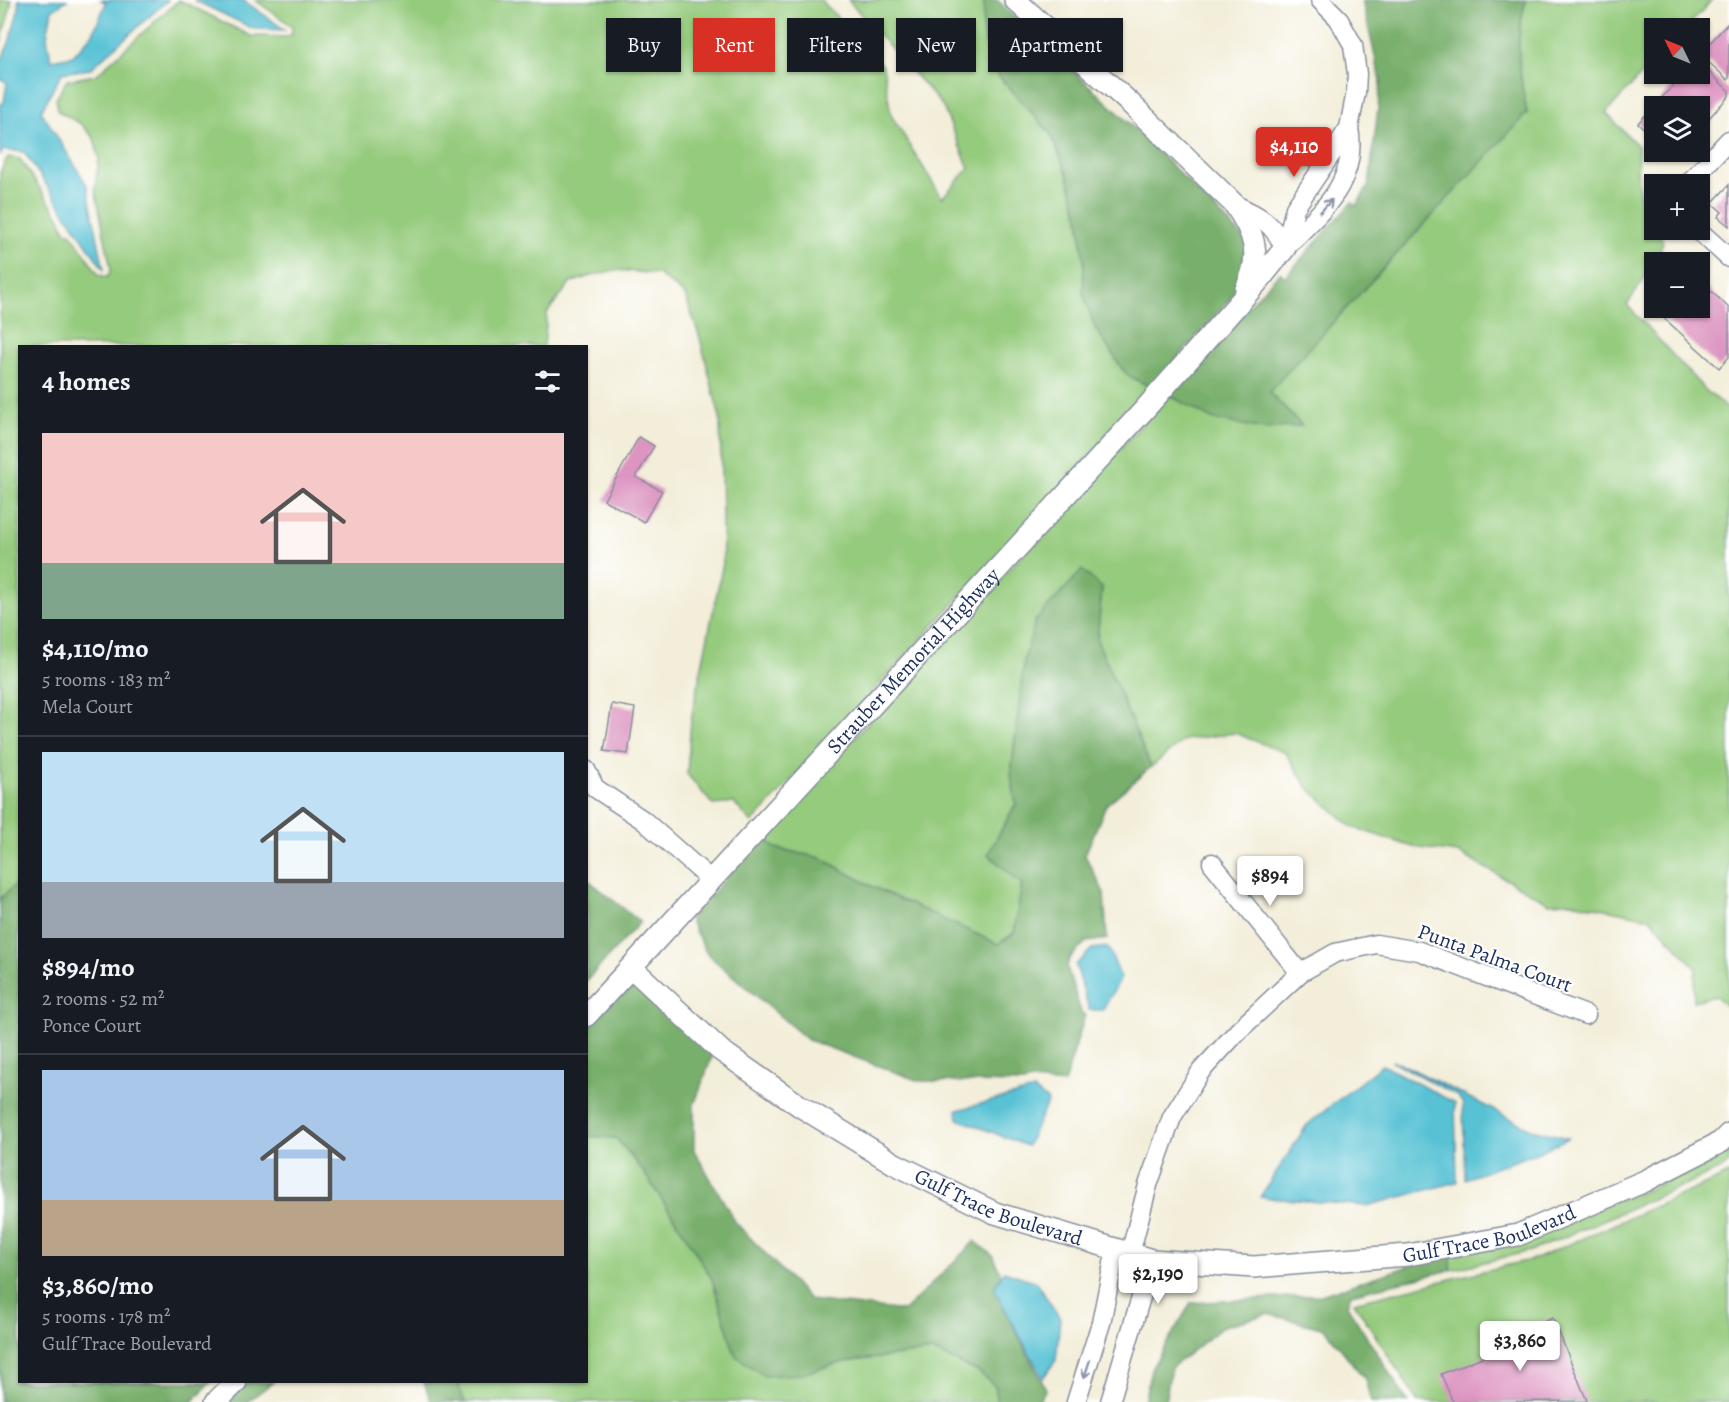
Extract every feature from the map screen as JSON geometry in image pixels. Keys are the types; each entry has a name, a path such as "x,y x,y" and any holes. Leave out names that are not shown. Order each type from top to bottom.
{"street":[{"name":"Strauber Memorial Highway","path":"1015,0 1131,104 1235,205 1252,234 1256,257 1251,279 1238,305"},
{"path":"1285,248 1295,208 1349,128 1356,92 1356,61 1353,45 1346,30 1320,0"},
{"path":"1285,248 1338,192 1351,152 1352,140 1349,128"},
{"path":"1697,174 1729,140"},
{"name":"Strauber Memorial Highway","path":"588,1014 1136,419 1238,305 1285,248 1264,219 1235,205"},
{"path":"1264,219 1278,216 1295,208"},
{"path":"1709,240 1729,258"},
{"path":"588,774 595,788 643,820 711,880"},
{"path":"1212,863 1300,973"},
{"name":"Punta Palma Court","path":"1076,1402 1123,1252 1172,1118 1201,1071 1239,1030 1300,973 1335,953 1376,944 1419,951 1586,1015"},
{"name":"Gulf Trace Boulevard","path":"632,968 720,1050 800,1106 895,1164 995,1213 1152,1260 1254,1267 1408,1255 1518,1235 1645,1181 1721,1142 1729,1134"},
{"path":"1110,1402 1152,1260"},
{"path":"216,1402 235,1383"}],"green space":[{"path":"0,0 11,0 11,6 0,45"},
{"path":"179,0 251,36 286,37 292,34 289,24 255,0 821,0 838,18 787,18 787,72 884,72 891,115 942,198 969,168 942,105 912,72 976,72 976,18 896,18 896,54 884,40 884,18 864,18 848,0 984,0 983,33 988,50 988,72 995,72 1050,133 1067,173 1079,217 1084,261 1083,293 1095,328 1123,370 1132,378 1152,387 752,823 734,803 713,805 687,774 691,719 723,563 720,418 700,338 685,295 658,274 616,270 570,283 547,313 544,345 18,345 18,883 0,899 0,172 8,157 20,159 60,218 65,231 70,232 99,275 108,277 111,269 95,188 99,158 94,138 81,124 58,111 56,99 67,80 96,75"},
{"path":"984,0 997,0 1016,18 988,18 988,50 983,33"},
{"path":"1362,0 1526,0 1520,29 1519,56 1527,113 1269,392 1302,426 1264,429 1212,419 1169,395 1280,272 1285,277 1352,202 1356,206 1369,185 1381,82"},
{"path":"1526,0 1712,0 1695,18 1644,18 1644,72 1606,113 1638,146 1637,173 1639,193 1644,205 1644,240 1662,240 1663,242 1659,252 1644,252 1644,279 1627,305 1703,388 1729,410 1729,1009 1716,996 1693,1001 1696,968 1650,918 1571,902 1549,903 1458,853 1413,847 1352,827 1307,787 1286,753 1235,733 1184,740 1151,767 1097,640 1102,588 1024,661 1011,775 1016,803 988,854 1022,884 1014,933 998,944 873,887 821,858 775,848 764,836 1169,395 1212,419 1268,392 1527,113 1519,56 1522,14"},
{"path":"995,72 1074,72 1244,238 1246,246 1243,275 1230,299 1152,387 1132,378 1123,370 1095,328 1083,293 1084,261 1079,217 1067,173 1050,133"},
{"path":"1082,570 1102,588 1097,640 1151,767 1106,805 1085,855 1104,893 1107,939 1086,942 1069,959 1067,967 1081,1012 1085,1015 1064,1084 1031,1081 1024,1083 919,1081 808,1040 707,954 689,919 764,836 775,848 821,858 873,887 998,944 1014,933 1022,884 988,854 1016,804 1011,775 1024,661 1035,621"},
{"path":"588,880 640,922 588,979"},
{"path":"18,882 18,1383 210,1383 192,1402 0,1402 0,899"},
{"path":"633,980 713,1054 694,1105 694,1150 736,1223 810,1300 904,1311 975,1241 993,1256 1001,1275 994,1289 1046,1389 1038,1402 996,1402 996,1387 979,1372 932,1351 843,1362 801,1374 764,1376 735,1355 712,1279 643,1171 616,1138 588,1136 588,1027"},
{"path":"588,1136 616,1138 643,1171 712,1279 735,1355 801,1374 843,1362 932,1351 979,1372 996,1387 996,1402 465,1402 459,1389 461,1383 588,1383"},
{"path":"1729,1149 1729,1163 1721,1169 1534,1250 1451,1270 1451,1256 1649,1189"},
{"path":"1729,1174 1729,1402 1418,1402 1354,1302 1538,1258"},
{"path":"1451,1256 1451,1270 1351,1294 1347,1306 1408,1402 1371,1402 1365,1379 1325,1329 1268,1314 1224,1326 1171,1368 1165,1402 1144,1402 1151,1369 1191,1303 1321,1295 1421,1262"},
{"path":"247,1383 272,1383 247,1402 229,1402"},
{"path":"424,1383 461,1383 459,1389 465,1402 431,1402"}],"water":[{"path":"18,0 67,0 52,10 47,37 51,60 73,56 93,33 106,3 101,0 168,0 90,69 62,73 41,111 87,185 104,270 24,152 3,150 0,156 0,105 4,102 7,83 0,78 0,63 9,43 19,8"},
{"path":"194,0 243,0 285,30 254,29"},
{"path":"1108,947 1121,978 1103,1010 1089,1010 1076,965 1092,949"},
{"path":"1392,1061 1531,1129 1568,1138 1539,1152 1465,1179 1463,1104 1458,1096"},
{"path":"1382,1065 1455,1103 1457,1182 1367,1206 1260,1197 1307,1125"},
{"path":"1034,1090 1048,1101 1027,1146 958,1119 957,1110"},
{"path":"1004,1271 1036,1282 1060,1318 1056,1360 1043,1378 994,1289"}],"building":[{"path":"1729,22 1728,80 1710,63 1710,43"},
{"path":"1710,73 1729,91 1729,96 1710,117 1710,96 1663,96 1675,84 1710,84"},
{"path":"1644,117 1644,129 1638,123"},
{"path":"1729,185 1729,226 1718,217 1722,212 1712,203"},
{"path":"1710,290 1729,308 1729,357 1719,368 1664,318 1710,318"},
{"path":"639,437 654,446 636,477 662,491 644,522 604,500"},
{"path":"612,704 635,708 628,754 604,751"},
{"path":"1553,1318 1587,1401 1453,1402 1441,1374 1521,1341 1518,1332"}]}
